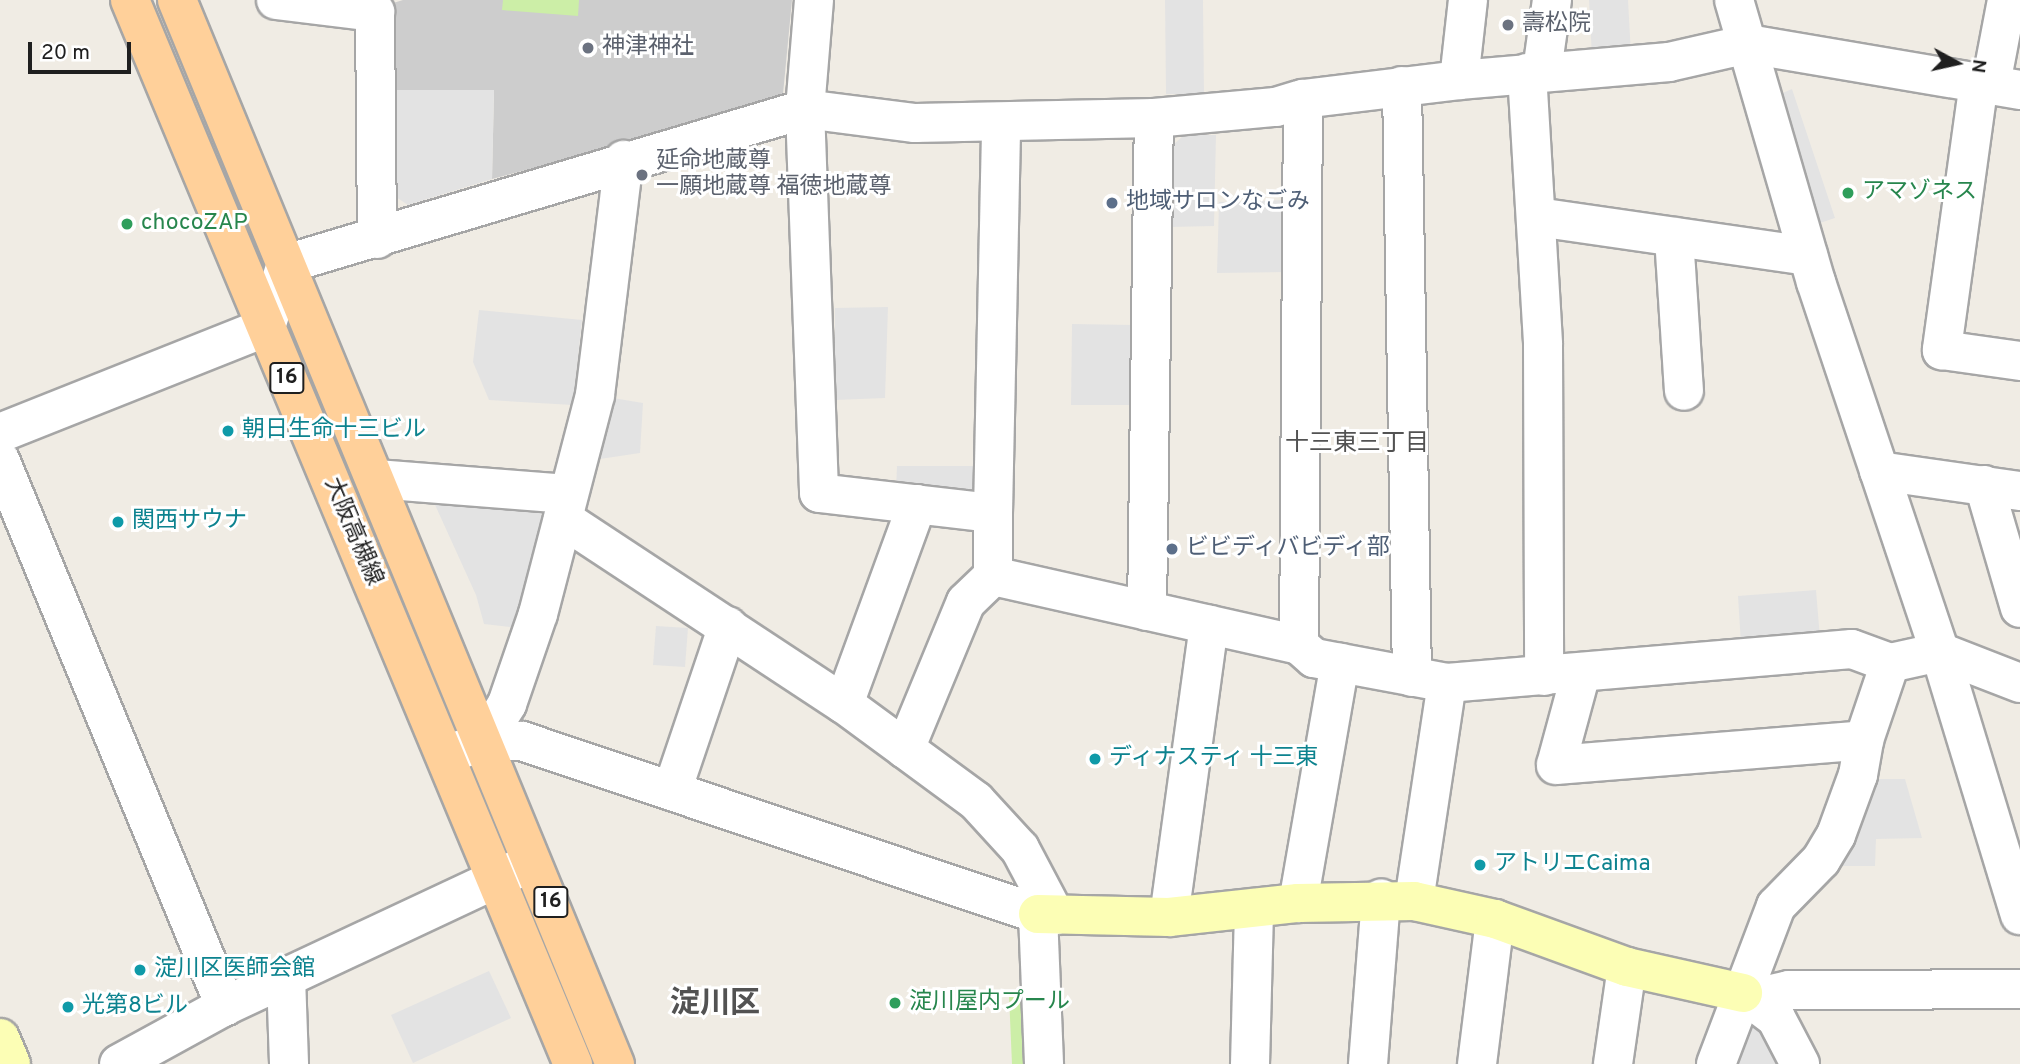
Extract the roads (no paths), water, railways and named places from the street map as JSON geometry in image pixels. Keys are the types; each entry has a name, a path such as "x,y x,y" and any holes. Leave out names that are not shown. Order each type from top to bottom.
{"main road":[{"name":"大阪高槻線","path":"130,0 573,1064"},
{"name":"大阪高槻線","path":"182,2 286,264 615,1064"}],"street":[{"path":"276,0 375,12 377,239"},
{"path":"814,0 805,109 819,493 993,513"},
{"path":"1459,80 1468,0"},
{"path":"1544,676 1543,345 1534,72 1552,0"},
{"path":"1734,0 1808,256 1940,652 2020,915"},
{"path":"2007,0 1997,85 1942,350 2020,361"},
{"path":"0,433 266,327 286,264 377,239 624,160 805,109 915,123 1154,118 1276,107 1303,99 1402,86 1534,72 1669,62 1748,44 1997,85"},
{"path":"1368,1064 1397,900 1429,680 1402,86"},
{"path":"1299,645 1303,99"},
{"path":"1147,611 1154,118"},
{"path":"905,750 966,602 993,576 1001,123"},
{"path":"484,741 507,704 565,507 602,364 624,160"},
{"path":"1537,217 1808,256"},
{"path":"1674,237 1684,391"},
{"path":"0,460 225,1006"},
{"path":"1878,471 2002,488 2020,608"},
{"path":"376,479 565,507 728,626 844,704 976,802 1007,832 1032,866 1047,915 1044,1064"},
{"path":"844,704 917,504"},
{"path":"993,576 1299,645 1314,658 1429,680 1544,676 1852,649 1890,663 1940,652 2020,683"},
{"path":"1169,917 1209,625"},
{"path":"672,791 728,626"},
{"path":"1298,903 1340,663"},
{"path":"1716,1064 1748,995 1776,906 1821,860 1836,835 1858,775 1864,740 1890,663"},
{"path":"1581,673 1556,765 1864,740"},
{"path":"446,755 484,741 522,741 1047,915 1169,917 1298,903 1397,900 1495,919 1627,967 1748,995 1789,990 2020,989"},
{"path":"119,1064 225,1006 534,862"},
{"path":"1250,1064 1254,908"},
{"path":"1477,1064 1495,919"},
{"path":"1613,1064 1627,967"},
{"path":"286,977 289,1064"},
{"path":"1748,995 1776,1018 1800,1064"},
{"path":"0,1038 11,1064"}],"place":[{"name":"壽松院","path":"1508,25"},
{"name":"神津神社","path":"588,48"},
{"name":"延命地蔵尊 一願地蔵尊 福徳地蔵尊","path":"642,175"},
{"name":"アマゾネス","path":"1848,193"},
{"name":"地域サロンなごみ","path":"1112,203"},
{"name":"chocoZAP","path":"127,224"},
{"name":"朝日生命十三ビル","path":"228,431"},
{"name":"関西サウナ","path":"118,522"},
{"name":"ビビディバビディ部","path":"1172,549"},
{"name":"ディナスティ 十三東","path":"1095,759"},
{"name":"アトリエCaima","path":"1480,865"},
{"name":"淀川区医師会館","path":"140,970"},
{"name":"淀川屋内プール","path":"895,1003"},
{"name":"光第8ビル","path":"68,1007"}],"district":[{"name":"十三東三丁目","path":"1357,445"},
{"name":"淀川区","path":"715,1005"}]}
